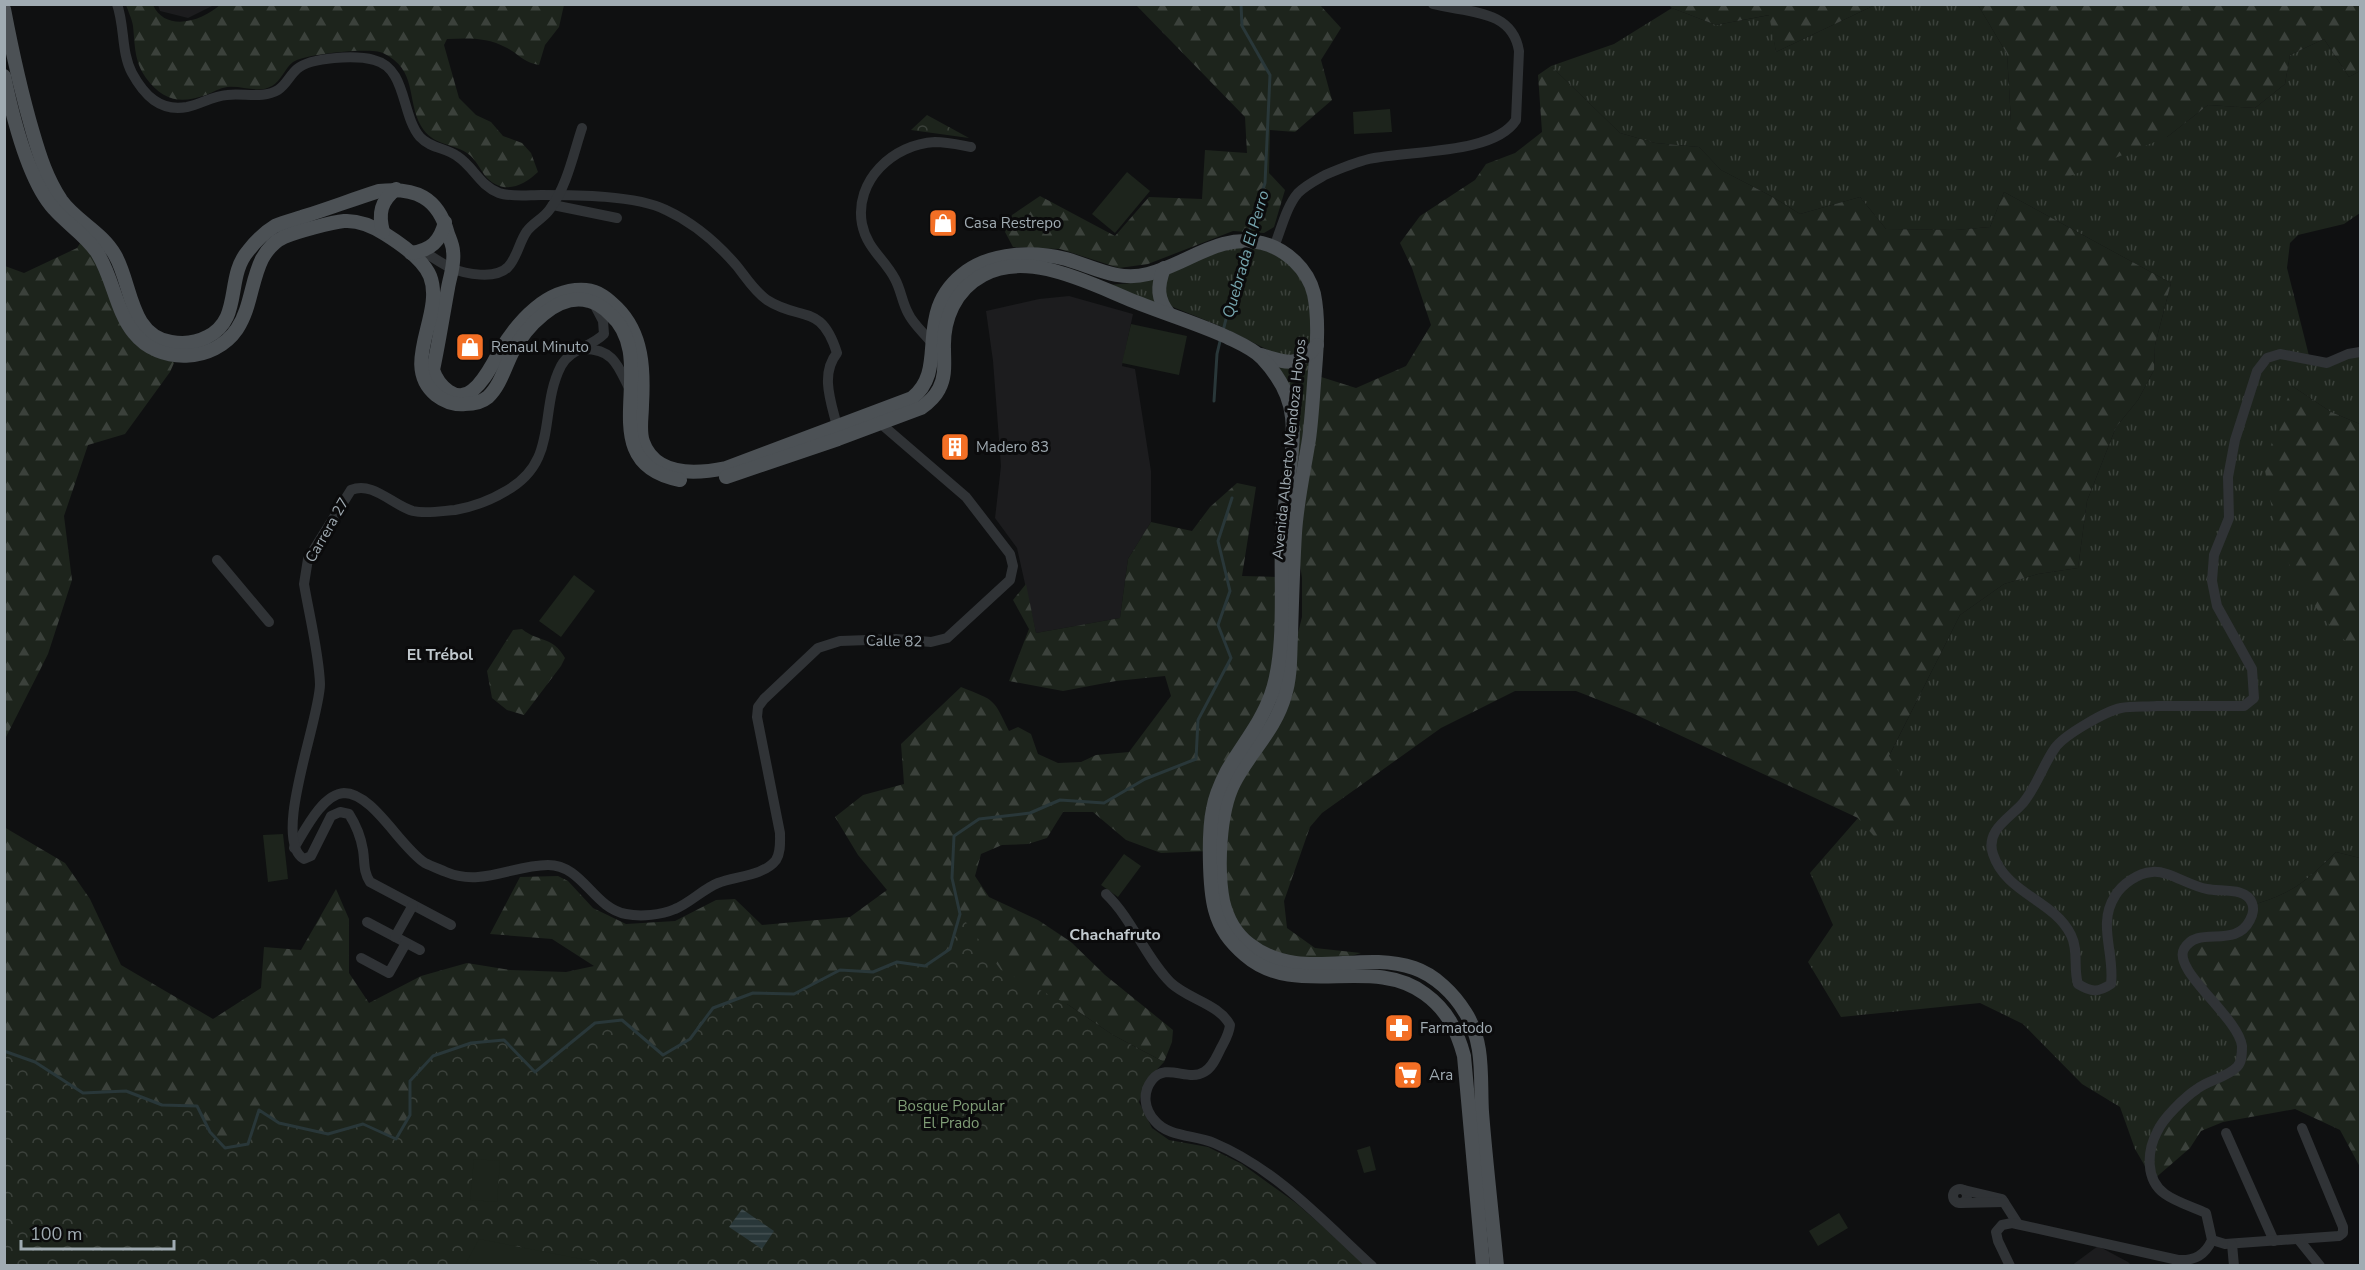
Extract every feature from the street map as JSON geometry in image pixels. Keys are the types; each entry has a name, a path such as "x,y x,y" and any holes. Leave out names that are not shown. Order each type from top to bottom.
{"main road":[{"name":"Avenida Alberto Mendoza Hoyos","path":"4,9 18,84 51,184 63,203 92,228 116,255 135,314 143,326 155,336 184,344 205,338 219,330 229,315 239,266 247,252 275,226 379,191 396,189 413,191 438,208 445,222 453,251 453,269 433,370 437,381 446,391 458,395 471,393 483,381 516,328 538,306 563,291 592,290 608,299 625,316 640,345 643,442 649,453 661,464 672,469 688,472 726,468 912,398 921,391 930,373 934,318 940,302 962,274 985,260 1017,255 1052,256 1122,277 1138,276 1164,268 1222,243 1235,241 1258,242 1274,247 1289,256 1300,267 1314,292 1317,345 1310,436 1295,531 1290,668 1286,694 1275,723 1235,782 1228,797 1223,816 1220,879 1223,900 1228,918 1242,939 1275,960 1297,964 1368,962 1399,964 1424,972 1444,986 1465,1012 1475,1032 1480,1054 1482,1111 1497,1266"},
{"path":"4,76 28,163 38,187 54,209 96,249 105,265 123,315 133,333 147,346 162,354 196,355 225,341 236,331 243,317 262,259 272,245 283,237 344,221 360,222 383,232 417,252 429,273 433,286 433,299 422,352 422,369 425,381 433,393 446,402 462,405 486,399 495,389 513,351 543,315 570,300 592,301"},
{"path":"383,232 380,220 381,208 387,197 396,189"},
{"path":"417,252 434,245 442,234 445,222"},
{"name":"Avenida Alberto Mendoza Hoyos","path":"592,301 602,306 618,321 622,330 631,361 632,393 629,429 632,444 640,460 654,472 687,481 731,476 921,408 939,391 944,370 946,320 952,306 971,282 991,271 1018,268 1057,272 1191,321 1246,346 1258,354 1278,379 1287,397 1292,417 1282,531 1279,665 1262,717 1217,792 1212,811 1210,879 1214,905 1219,924 1233,945 1252,961 1270,970 1292,976 1380,975 1400,979 1422,991 1438,1004 1451,1021 1459,1037 1464,1056 1483,1266"},
{"path":"1164,268 1158,289 1162,305 1169,314"},
{"path":"1258,354 1281,362 1294,363 1307,357 1317,345"}],"street":[{"path":"117,4 121,15 126,55 132,72 153,102 169,108 187,107 217,96 261,96 279,90 296,70 307,62 320,59 372,59 386,64 396,76 414,129 422,140 455,154 466,162 475,176 488,188 502,194 559,195 643,202 665,209 697,228 735,264 756,291 770,302 820,320 831,334 837,352 829,363 828,391 837,426"},
{"path":"1274,247 1290,204 1299,192 1313,181 1343,166 1369,159 1481,143 1511,128 1516,120 1519,51 1512,29 1480,13 1433,4"},
{"path":"417,252 453,269 473,273 504,272 510,265 524,235 533,223 548,213 559,195 582,128"},
{"path":"931,342 908,315 894,277 869,245 862,225 861,208 866,189 876,171 890,157 910,147 935,142 971,147"},
{"path":"553,205 617,218"},
{"path":"453,251 473,273"},
{"name":"Carrera 27","path":"294,848 291,830 293,809 318,702 320,683 304,584 308,559 351,490 358,487 369,488 400,506 416,512 434,512 467,506 496,497 517,485 530,474 538,460 561,365 570,354 596,342 604,334 603,321 592,301"},
{"path":"580,349 595,349 615,360 632,393"},
{"path":"2010,1266 1996,1232 2002,1225 2015,1224 2190,1261 2207,1250 2212,1240 2206,1214 2164,1193 2153,1180 2150,1162 2151,1146 2157,1130 2198,1087 2235,1069 2241,1062 2241,1044 2234,1025 2186,969 2181,957 2184,948 2192,941 2204,937 2233,936 2245,929 2252,917 2253,905 2249,897 2241,892 2207,889 2187,884 2163,872 2150,872 2132,879 2115,894 2105,923 2113,971 2111,984 2103,990 2091,991 2078,984 2075,974 2077,954 2070,934 2057,917 2010,883 1998,866 1992,852 1993,838 2001,823 2023,803 2055,747 2069,732 2118,708 2244,706 2254,698 2255,684 2252,669 2217,606 2212,581 2214,555 2229,518 2228,477 2235,440 2258,371 2267,358 2280,354 2327,363 2348,354 2361,352"},
{"name":"Calle 82","path":"294,848 317,812 332,797 345,793 359,798 377,810 389,828 424,862 454,876 471,878 495,876 547,864 564,867 578,876 600,899 625,914 653,914 675,909 718,883 759,871 775,861 780,848 780,833 757,717 758,707 764,699 818,648 840,641 896,639 931,642 947,638 1010,580 1013,566 1010,554 966,497 880,423"},
{"path":"217,560 269,622"},
{"path":"308,671 316,657"},
{"path":"294,848 304,859 311,856 331,816 340,812 350,814 355,822 363,848 365,873 370,882 451,925"},
{"path":"1106,894 1172,983 1187,995 1220,1013 1230,1025 1229,1033 1212,1065 1204,1073 1157,1074 1151,1082 1144,1101 1148,1112 1156,1123 1168,1131 1214,1143 1264,1170 1372,1266"},
{"path":"395,937 413,905"},
{"path":"367,921 420,950"},
{"path":"361,958 389,973 406,943"},
{"path":"2212,1240 2232,1244 2339,1236 2343,1233 2343,1227 2302,1128"},
{"path":"2226,1133 2274,1241"},
{"path":"2004,1202 1959,1203 1967,1198 1964,1190 1998,1197 2004,1202 2015,1224"},
{"path":"2299,1239 2320,1266"},
{"path":"2232,1244 2234,1266"}],"shaded area":[{"path":"158,5 214,5 188,18 160,11"},
{"path":"1069,296 1133,314 1122,366 1135,369 1151,471 1151,522 1128,559 1120,618 1036,633 1017,548 995,518 1001,466 993,361 986,311 1039,299"},
{"path":"742,1209 774,1231 762,1249 729,1227"},
{"path":"2098,1246 2128,1262 2131,1265 2071,1266"}],"green space":[{"path":"221,4 564,5 559,27 545,45 539,65 498,44 484,40 447,39 444,45 459,98 476,115 491,122 503,136 522,143 531,153 538,172 520,185 500,186 487,178 470,155 431,137 416,116 410,86 402,68 394,60 376,51 338,52 300,59 293,62 275,84 267,88 227,87 197,98 180,100 159,92 146,78 139,65 132,23 126,5 153,5 159,14 167,19 185,21 205,15"},
{"path":"1136,5 1320,5 1341,28 1321,60 1332,100 1295,132 1270,130 1269,173 1285,190 1274,227 1264,233 1233,231 1148,264 1119,268 1060,249 1013,247 1005,232 1012,215 1040,196 1115,236 1149,197 1202,199 1205,150 1247,153 1245,117"},
{"path":"1669,5 1875,5 1776,52 1769,15 1716,25"},
{"path":"1875,5 1978,5 2007,54 2011,121 2167,137 2208,105 2255,108 2285,84 2290,55 2324,39 2349,77 2360,71 2360,213 2344,224 2298,235 2290,243 2287,268 2310,360 2327,363 2360,352 2360,424 2331,412 2292,386 2360,656 2360,858 2336,852 2299,885 2253,905 2234,1025 2242,1055 2153,1180 2135,1149 2120,1107 2082,1084 2023,1024 1980,1003 1841,1017 1808,962 1833,925 1810,873 1858,818 1960,615 2004,584 2038,574 2078,568 2087,501 2116,427 2138,400 2154,370 2155,345 2171,283 2004,192 1990,227 1955,230 1886,229 1860,197 1800,214 1721,170 1699,147 1655,143 1620,133 1551,66 1614,44 1672,8 1716,25 1770,15 1776,52"},
{"path":"1978,5 2360,5 2360,71 2349,77 2324,39 2290,55 2285,84 2255,108 2208,105 2167,137 2063,179 2042,162 2011,121 2007,54"},
{"path":"1551,66 1620,133 1655,143 1699,147 1721,170 1800,214 1860,197 1886,229 1955,230 1990,227 2004,192 2171,283 2155,345 2154,370 2138,400 2116,427 2087,501 2078,568 2038,574 2004,584 1960,615 1889,756 1921,808 1880,843 1858,818 1632,713 1576,691 1515,691 1441,728 1322,813 1310,827 1284,901 1287,928 1315,948 1361,953 1325,964 1297,964 1242,939 1220,879 1223,816 1275,723 1302,617 1302,578 1295,531 1318,376 1356,388 1406,366 1431,325 1412,268 1400,243 1420,216 1475,180 1486,164 1515,153 1542,132 1538,75"},
{"path":"1390,109 1392,132 1354,134 1353,112"},
{"path":"927,115 969,138 911,130"},
{"path":"1127,172 1150,191 1115,233 1092,214"},
{"path":"84,237 123,315 177,356 170,372 125,434 88,445 64,516 72,580 48,654 5,739 5,266 24,273 77,248"},
{"path":"1229,246 1266,251 1280,258 1300,278 1306,290 1312,318 1310,348 1294,358 1280,356 1220,326 1168,305 1162,288 1167,273"},
{"path":"1156,277 1157,306 1108,285 1133,283"},
{"path":"1131,324 1187,336 1179,375 1122,363"},
{"path":"1310,361 1306,417 1289,518 1296,459 1275,365"},
{"path":"2292,386 2331,412 2360,424 2360,656 2322,617 2279,548 2264,465"},
{"path":"1237,483 1256,487 1242,576 1281,577 1272,691 1211,851 1161,853 1126,840 1093,812 1063,812 1047,838 1028,844 1002,845 981,854 975,876 989,897 1038,920 1071,942 1105,975 1173,1030 1172,1042 1164,1062 1113,1035 1067,1004 658,1266 446,1200 5,1107 4,827 65,863 90,899 121,965 213,1019 261,988 264,947 301,950 336,889 349,919 349,973 369,1003 421,976 467,963 510,970 566,972 594,966 552,939 490,934 520,877 558,876 568,881 593,908 626,924 675,921 716,900 735,899 762,925 850,917 887,890 858,855 835,817 863,795 904,784 901,744 961,687 987,698 1000,712 1009,731 1018,727 1031,734 1038,754 1058,763 1081,762 1096,755 1129,752 1171,696 1165,676 1116,681 1063,691 1009,681 1029,629 1013,600 1026,584 1036,633 1120,618 1128,559 1151,522 1192,531 1210,507"},
{"path":"574,575 595,591 561,637 539,621"},
{"path":"522,629 550,642 565,658 524,715 507,710 492,698 487,671 513,630"},
{"path":"283,834 288,879 268,882 263,835"},
{"path":"2336,852 2360,858 2360,1167 2340,1130 2295,1109 2223,1122 2201,1131 2190,1148 2153,1180 2157,1130 2198,1087 2235,1069 2242,1044 2181,957 2192,941 2245,929 2253,905 2299,885"},
{"path":"1124,854 1141,866 1118,897 1101,885"},
{"name":"Bosque Popular El Prado","path":"960,914 1001,970 1067,1004 1113,1035 1164,1062 1146,1081 1139,1102 1152,1128 1169,1140 1208,1147 1242,1164 1296,1203 1367,1265 5,1265 4,1051 35,1062 83,1093 126,1091 162,1105 197,1106 210,1132 225,1148 248,1144 259,1110 279,1123 328,1134 363,1124 396,1139 410,1115 410,1081 433,1056 471,1043 504,1040 535,1072 595,1023 622,1020 663,1055 690,1039 713,1008 752,993 794,994 840,970 873,972 897,962 926,966 950,949"},
{"path":"1370,1146 1376,1170 1364,1173 1357,1150"},
{"path":"474,1159 500,1161 497,1202 470,1200"},
{"path":"1839,1213 1848,1228 1818,1246 1809,1231"},
{"path":"479,1239 597,1262 597,1265 465,1265"}],"waterway":[{"name":"Quebrada El Perro","path":"1241,4 1242,26 1270,75 1265,183 1247,238"},
{"name":"Quebrada El Perro","path":"1223,331 1245,244"},
{"name":"Quebrada El Perro","path":"1214,401 1217,354 1221,337"},
{"name":"Quebrada El Perro","path":"4,1051 35,1062 83,1093 126,1091 162,1105 197,1106 210,1132 225,1148 248,1144 259,1110 279,1123 328,1134 363,1124 396,1139 410,1115 410,1081 433,1056 471,1043 504,1040 535,1072 595,1023 622,1020 663,1055 690,1039 713,1008 753,993 794,994 840,970 873,972 897,962 925,966 950,949 960,914 952,878 954,836 979,819 1030,813 1060,800 1104,803 1145,779 1196,759 1198,720 1231,658 1218,625 1230,591 1218,541 1232,498"}],"place":[{"name":"Casa Restrepo","path":"943,223"},
{"name":"Renaul Minuto","path":"470,347"},
{"name":"Madero 83","path":"955,447"},
{"name":"Farmatodo","path":"1399,1028"},
{"name":"Ara","path":"1408,1075"}],"district":[{"name":"El Trébol","path":"440,654"},
{"name":"Chachafruto","path":"1115,934"}]}
